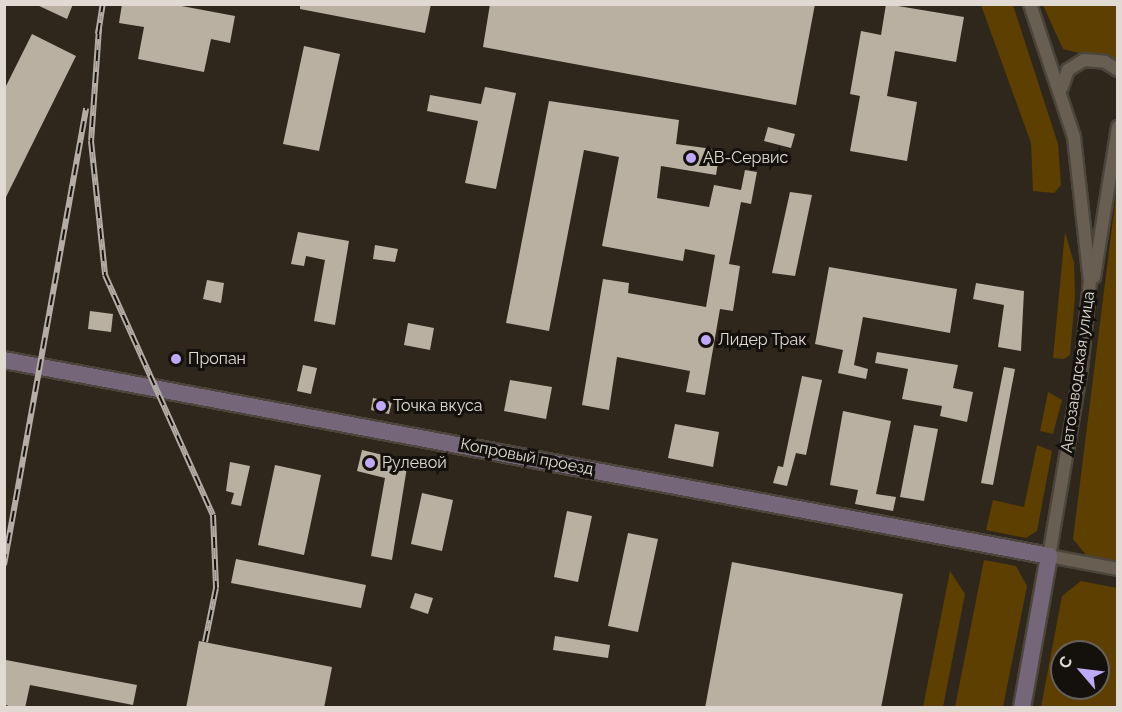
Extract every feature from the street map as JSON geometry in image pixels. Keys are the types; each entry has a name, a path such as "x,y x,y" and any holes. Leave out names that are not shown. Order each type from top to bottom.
{"main road":[{"name":"Копровый проезд","path":"4,360 1050,556"},
{"name":"Автозаводская улица","path":"1022,708 1050,556"}],"street":[{"name":"Автозаводская улица","path":"1030,4 1062,88 1085,218 1089,308 1050,556"},
{"path":"1062,88 1068,70 1084,60 1105,62 1118,70"},
{"path":"1089,308 1118,127"},
{"path":"1050,556 1118,569"}],"shaded area":[{"path":"981,5 1013,5 1058,144 1061,185 1054,193 1033,191 1031,143"},
{"path":"1043,5 1117,5 1117,62 1063,49"},
{"path":"1117,187 1118,561 1086,555 1073,539"},
{"path":"1065,232 1074,263 1075,296 1070,355 1064,359 1053,358"},
{"path":"1048,392 1062,400 1053,434 1040,431"},
{"path":"1037,445 1052,451 1037,531 1026,538 986,530 993,500 1024,507"},
{"path":"984,560 1016,566 1027,586 1003,707 955,707"},
{"path":"950,571 965,594 943,707 923,707"},
{"path":"1081,581 1117,588 1117,707 1041,707 1050,659 1050,700 1110,700 1110,640 1054,640 1062,596"}],"building":[{"path":"35,4 73,4 67,19"},
{"path":"122,4 171,4 235,16 230,43 211,39 204,72 138,59 144,27 119,23"},
{"path":"300,4 431,4 425,33 300,9"},
{"path":"490,4 815,4 796,105 483,47"},
{"path":"886,4 964,17 956,62 895,51 887,96 917,102 907,161 850,151 860,96 850,94 861,31 881,35"},
{"path":"32,34 76,56 4,201 4,90"},
{"path":"304,46 340,54 319,151 283,144"},
{"path":"485,87 516,93 496,189 465,183 478,121 427,111 430,95 481,104"},
{"path":"549,101 679,120 676,144 720,150 716,175 661,166 657,198 709,207 714,185 741,190 745,170 757,172 751,204 741,202 729,264 740,266 733,311 720,309 705,395 686,392 690,371 617,357 609,410 582,405 603,279 629,283 628,293 706,307 715,255 685,249 683,261 602,246 619,157 584,150 549,331 506,323"},
{"path":"768,127 795,134 791,148 764,141"},
{"path":"790,192 812,195 795,276 772,273"},
{"path":"298,232 349,241 335,325 314,321 325,260 306,256 304,266 291,264"},
{"path":"375,245 398,249 395,262 373,259"},
{"path":"829,267 957,289 950,333 863,317 854,365 868,369 866,379 838,373 843,350 815,344"},
{"path":"207,280 224,283 221,303 203,299"},
{"path":"976,283 1024,291 1021,351 998,347 1004,305 973,299"},
{"path":"90,311 113,314 111,332 88,329"},
{"path":"408,323 434,328 430,350 404,345"},
{"path":"877,352 958,365 953,388 973,392 967,422 940,416 942,406 902,399 908,369 875,363"},
{"path":"303,365 317,368 311,394 297,391"},
{"path":"1004,367 1015,369 993,485 981,483"},
{"path":"802,376 822,380 806,455 796,453 787,486 773,483 778,466 783,467"},
{"path":"510,380 552,387 546,419 504,411"},
{"name":"Точка вкуса","path":"373,398 392,402 389,414 371,410"},
{"path":"843,411 891,421 876,494 896,497 893,511 855,504 858,490 830,485"},
{"path":"675,424 719,432 713,467 668,458"},
{"path":"914,425 938,429 924,501 900,497"},
{"path":"362,450 408,461 392,560 371,556 385,478 357,471"},
{"path":"230,462 250,466 241,506 231,504 234,493 226,491"},
{"path":"275,465 321,475 304,555 258,545"},
{"path":"422,493 453,500 442,551 411,544"},
{"path":"567,511 592,516 578,582 554,577"},
{"path":"628,533 658,539 638,632 608,626"},
{"path":"236,559 366,585 361,608 231,583"},
{"path":"732,562 903,594 881,708 705,708"},
{"path":"415,593 433,598 428,614 410,608"},
{"path":"555,636 610,645 608,658 553,650"},
{"path":"199,641 332,667 324,708 186,708"},
{"path":"6,660 137,685 133,705 30,685 25,708 13,708 4,704"}],"railway":[{"path":"98,34 103,4"},
{"path":"99,28 91,141 105,275 213,515 216,588 205,642"},
{"path":"4,565 86,108"}],"place":[{"name":"АВ-Сервис","path":"691,158"},
{"name":"Лидер Трак","path":"706,340"},
{"name":"Пропан","path":"176,359"},
{"name":"Точка вкуса","path":"381,406"},
{"name":"Рулевой","path":"370,463"}]}
